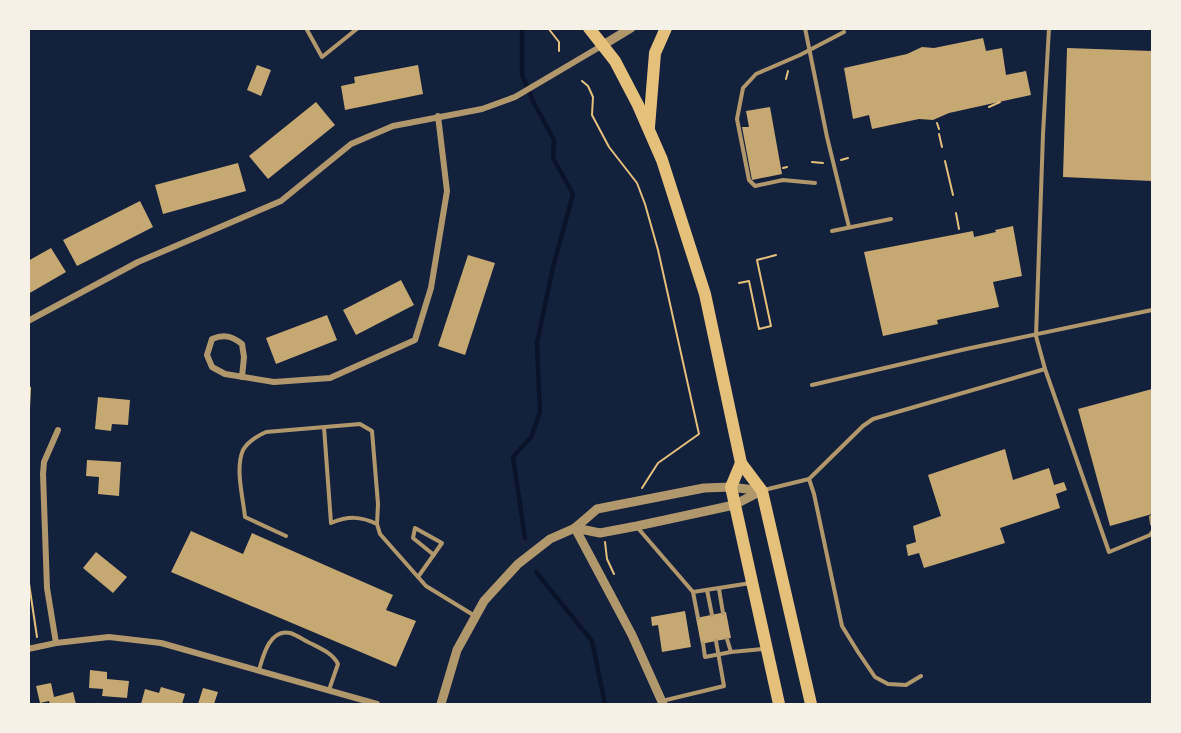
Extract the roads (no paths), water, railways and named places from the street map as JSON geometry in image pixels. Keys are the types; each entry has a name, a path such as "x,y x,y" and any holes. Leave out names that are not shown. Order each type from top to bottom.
{"main road":[{"path":"589,28 615,61 662,160 705,294 741,463 762,491 811,705"},
{"path":"649,129 655,53 666,28"},
{"path":"741,463 731,487 779,705"}],"street":[{"path":"28,321 138,262 281,201 351,144 393,126 482,109 515,97 631,28"},
{"path":"242,377 244,357 242,344 235,338 222,335 212,339 207,355 212,367 225,374 242,377 274,382 330,378 415,340 431,288 447,191 438,116"},
{"path":"56,643 47,588 43,474 44,462 58,430"},
{"path":"441,705 457,650 484,601 518,564 550,539 575,528 597,509 704,489 731,487 762,491"},
{"path":"575,528 600,532 637,526 734,505 762,491"},
{"path":"575,528 632,635 662,703"},
{"path":"28,649 56,643 109,637 161,643 377,705"}],"lane":[{"path":"306,28 322,57 358,28"},
{"path":"805,28 827,137 849,227"},
{"path":"1048,28 1036,336 1109,552 1150,535 1152,532"},
{"path":"815,183 783,180 755,186 749,180 737,119 743,88 756,74 844,32"},
{"path":"832,231 891,219"},
{"path":"812,385 966,349 1152,310"},
{"path":"762,491 809,479 873,419 1046,369"},
{"path":"286,536 245,517 240,468 243,450 253,438 266,432 360,424 372,431 378,504 377,524 380,534 426,586 476,617"},
{"path":"324,427 331,523 345,517 355,517 377,524"},
{"path":"809,479 842,626 875,677 888,684 906,685 921,676"},
{"path":"1151,517 1152,524"},
{"path":"637,526 693,592 698,618"},
{"path":"418,577 434,555 442,543 415,528 413,538 434,555"},
{"path":"693,592 752,583"},
{"path":"720,589 723,613"},
{"path":"707,590 712,615"},
{"path":"259,671 272,640 279,633 289,633 325,651 335,659 338,664 328,691"},
{"path":"727,639 731,652"},
{"path":"662,703 724,686 716,641"},
{"path":"703,643 705,657 767,649"}],"waterway":[{"path":"522,28 522,75 554,140 553,158 573,194 553,267 537,343 540,412 531,437 513,457 525,538"},
{"path":"536,572 592,641 605,704"}]}
